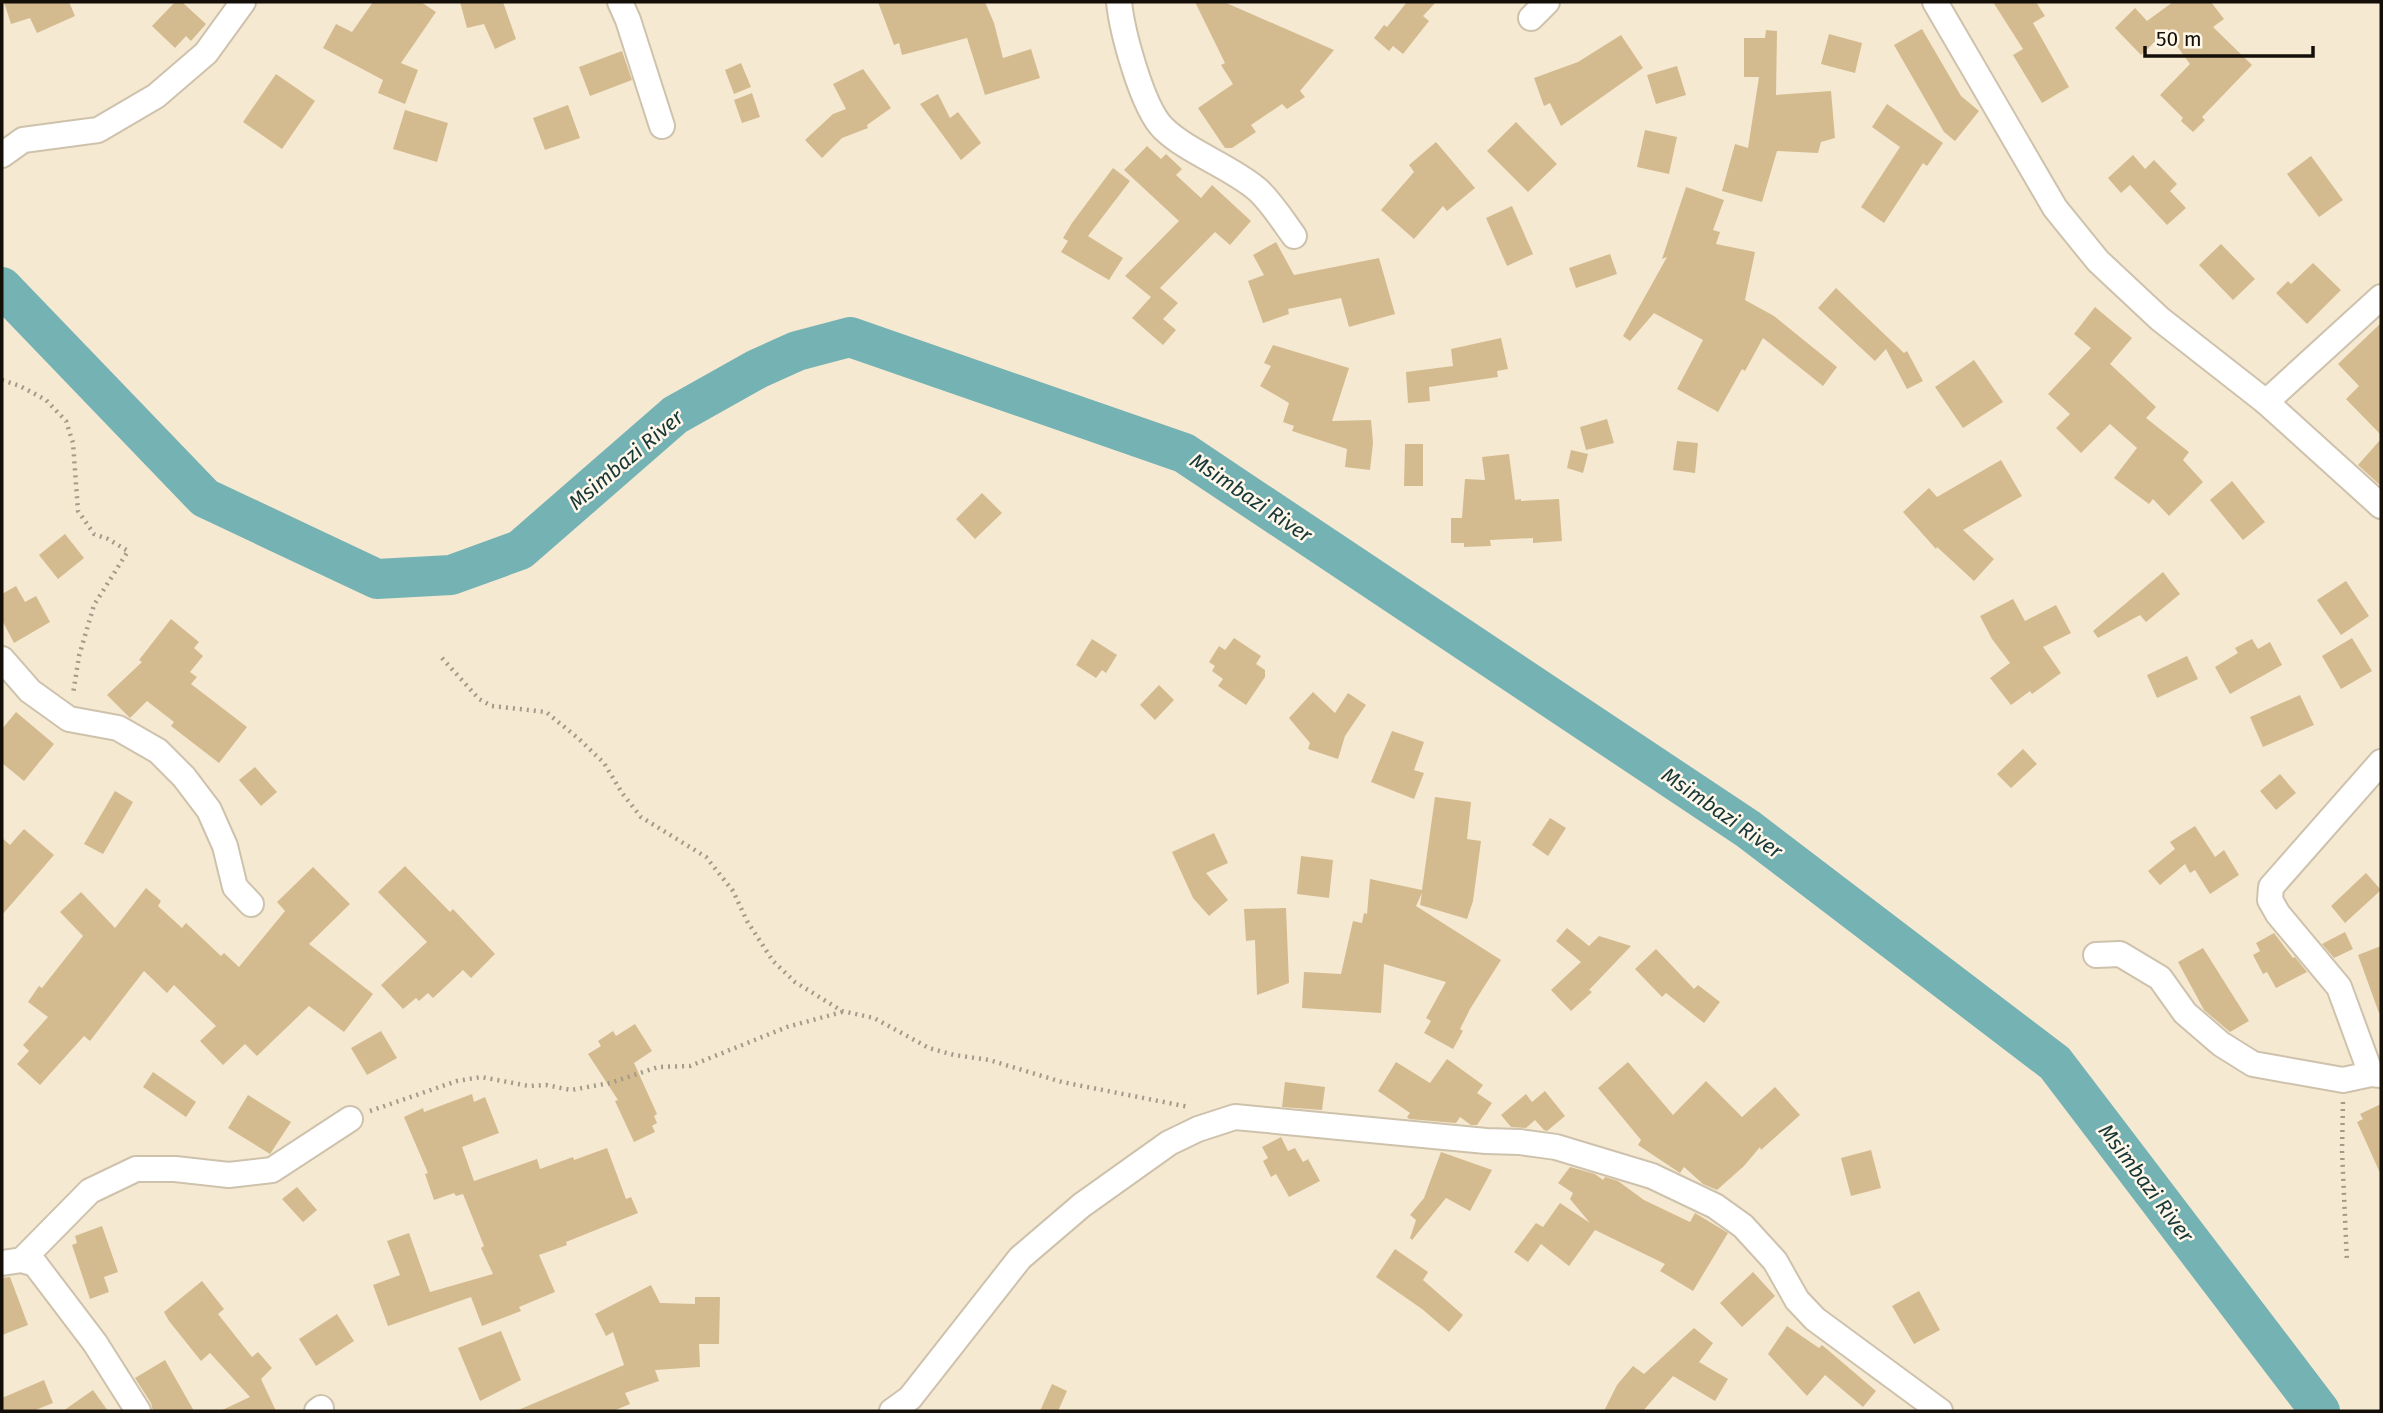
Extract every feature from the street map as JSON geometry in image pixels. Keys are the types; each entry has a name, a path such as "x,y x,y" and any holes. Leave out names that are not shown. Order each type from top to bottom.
{"street":[{"path":"2,155 23,140 98,130 156,96 206,53 243,2"},
{"path":"620,2 662,126"},
{"path":"1119,2 1127,42 1153,114 1163,128 1257,189 1294,236"},
{"path":"1934,2 2055,208 2098,261 2160,319 2266,402 2381,506"},
{"path":"2266,402 2381,297"},
{"path":"2,659 30,691 69,719 118,727 158,751 184,777 209,810 225,846 235,887 251,904"},
{"path":"2096,955 2120,954 2160,978 2185,1013 2221,1044 2253,1064 2343,1080 2376,1074 2339,987 2278,914 2270,900 2271,887 2381,762"},
{"path":"892,1411 910,1398 1020,1258 1082,1205 1169,1143 1198,1129 1235,1118 1556,1147 1652,1176 1715,1206 1743,1226 1775,1261 1797,1300 1815,1319 1940,1411"},
{"path":"12,1261 90,1191 136,1170 175,1169 229,1175 272,1170 350,1119"},
{"path":"12,1261 35,1264 47,1278 95,1343 138,1411"}],"path":[{"path":"2,380 46,400 66,421 73,443 78,511 94,534 128,551 94,605 79,656 69,719"},
{"path":"442,658 479,699 492,706 546,712 579,739 604,763 622,793 641,817 706,856 733,891 747,921 773,961 795,982 842,1012 874,1018 929,1048 954,1055 989,1060 1062,1082 1194,1108"},
{"path":"350,1119 396,1100 457,1081 481,1077 571,1090 610,1083 658,1067 690,1066 788,1027 842,1012"},
{"path":"2343,1080 2342,1151 2347,1262"}],"building":[{"path":"4,2 69,2 75,16 37,33 30,18 11,24"},
{"path":"175,2 182,2 206,24 191,41 186,36 175,48 152,26"},
{"path":"373,2 421,2 436,12 401,63 418,70 405,104 378,93 383,80 323,48 336,24 352,32"},
{"path":"460,2 503,2 516,39 495,49 484,24 467,28"},
{"path":"878,2 985,2 994,23 1003,58 1031,49 1040,78 985,95 967,38 902,55 899,43 894,45"},
{"path":"1195,2 1224,2 1334,50 1300,91 1305,97 1287,109 1282,104 1251,125 1256,132 1232,148 1225,148 1198,108 1233,84 1221,65 1225,63"},
{"path":"1407,2 1436,2 1423,16 1429,21 1403,54 1393,46 1389,51 1374,38 1384,25 1387,27"},
{"path":"1993,2 2036,2 2045,16 2033,23 2069,87 2042,103 2013,55 2023,49"},
{"path":"2173,2 2211,2 2224,19 2213,27 2252,65 2202,117 2205,120 2193,132 2160,95 2190,64 2166,31 2141,55 2115,28 2135,8 2147,21"},
{"path":"1922,29 1961,96 1979,111 1955,141 1944,132 1894,45"},
{"path":"1766,30 1777,31 1776,95 1831,91 1835,138 1821,142 1818,153 1777,151 1762,202 1722,191 1735,144 1748,148 1759,77 1744,77 1744,38 1765,38"},
{"path":"1829,34 1862,43 1855,73 1821,64"},
{"path":"1621,35 1643,68 1561,126 1550,103 1544,106 1534,78 1578,62"},
{"path":"622,51 632,80 590,96 579,67"},
{"path":"741,63 751,87 734,94 725,70"},
{"path":"1677,66 1686,95 1656,104 1647,75"},
{"path":"863,69 891,108 867,125 868,128 842,138 822,158 805,140 833,114 846,109 833,84"},
{"path":"276,74 315,101 282,149 243,122"},
{"path":"752,93 760,117 742,123 734,100"},
{"path":"938,94 950,118 958,112 981,143 961,160 920,104"},
{"path":"1887,104 1943,143 1927,166 1923,163 1884,223 1861,207 1900,147 1872,127"},
{"path":"568,105 580,138 545,150 533,118"},
{"path":"405,110 448,123 437,162 393,149"},
{"path":"1516,122 1557,164 1528,192 1487,151"},
{"path":"1645,130 1677,137 1669,174 1637,167"},
{"path":"1436,142 1475,188 1447,211 1443,206 1414,239 1381,210 1414,172 1409,165"},
{"path":"1147,146 1161,159 1166,154 1182,169 1176,175 1201,198 1212,185 1251,221 1230,245 1215,232 1160,288 1178,303 1163,319 1176,330 1163,345 1132,318 1151,297 1125,276 1179,221 1124,170"},
{"path":"2133,155 2145,169 2154,160 2177,184 2170,191 2186,208 2167,225 2130,185 2121,193 2108,178"},
{"path":"2311,156 2343,200 2319,217 2287,174"},
{"path":"1113,168 1130,181 1088,236 1123,258 1109,280 1061,252 1068,241 1063,238 1072,223"},
{"path":"1686,187 1724,200 1713,230 1720,232 1716,244 1755,252 1745,300 1774,316 1837,367 1823,386 1763,338 1718,412 1677,389 1703,340 1654,313 1630,341 1623,336 1667,257 1662,259"},
{"path":"1512,206 1533,254 1507,266 1486,218"},
{"path":"1276,242 1294,275 1379,258 1395,314 1349,327 1341,298 1288,309 1289,314 1263,323 1248,281 1264,275 1253,255"},
{"path":"2221,244 2255,279 2233,300 2199,265"},
{"path":"1610,254 1617,274 1576,288 1569,268"},
{"path":"2313,263 2341,290 2307,324 2276,293 2288,281 2291,284"},
{"path":"1836,288 1904,353 1907,351 1923,381 1907,389 1886,349 1875,361 1818,308"},
{"path":"2095,307 2132,338 2110,364 2156,407 2146,418 2189,452 2183,460 2203,482 2169,516 2153,499 2149,504 2114,478 2137,448 2110,424 2081,453 2056,428 2070,414 2048,394 2091,348 2074,334"},
{"path":"2381,323 2381,435 2346,399 2359,386 2338,364"},
{"path":"1501,338 1508,369 1497,371 1498,377 1429,387 1430,401 1408,403 1406,372 1453,366 1451,349"},
{"path":"1273,345 1349,368 1332,421 1371,420 1373,443 1370,470 1345,467 1347,449 1292,431 1294,426 1283,422 1289,403 1260,386 1271,366 1264,363"},
{"path":"1974,360 2003,402 1963,428 1935,387"},
{"path":"1607,419 1614,443 1586,450 1580,427"},
{"path":"2381,439 2381,486 2358,465"},
{"path":"1677,441 1698,443 1695,473 1673,470"},
{"path":"1405,444 1423,444 1423,486 1404,486"},
{"path":"1571,450 1588,454 1583,473 1567,468"},
{"path":"1509,454 1515,500 1559,499 1562,541 1533,543 1533,538 1490,540 1491,546 1464,547 1464,543 1451,543 1451,518 1462,518 1465,479 1485,480 1482,457"},
{"path":"2001,460 2022,496 1963,530 1994,559 1974,581 1937,547 1936,549 1903,512 1929,488 1937,497"},
{"path":"2232,481 2265,522 2243,540 2210,500"},
{"path":"982,493 1002,513 975,539 956,519"},
{"path":"65,534 84,558 58,579 39,555"},
{"path":"2163,572 2180,594 2146,622 2140,615 2098,638 2093,631"},
{"path":"2346,581 2369,616 2341,635 2317,600"},
{"path":"16,586 25,602 36,596 50,622 14,643 2,620 2,594"},
{"path":"2013,599 2025,621 2056,605 2071,633 2043,647 2061,673 2011,705 1990,678 2010,663 1992,639 1980,616"},
{"path":"171,619 199,642 194,648 203,656 190,672 197,677 191,684 247,727 219,763 171,726 174,722 147,701 130,718 107,695 142,662 139,660"},
{"path":"1234,638 1261,656 1256,664 1265,670 1265,677 1246,705 1218,686 1223,679 1212,671 1215,666 1209,662 1219,646 1225,650"},
{"path":"2352,638 2372,671 2341,689 2322,656"},
{"path":"1092,639 1117,655 1106,673 1102,670 1096,678 1076,665"},
{"path":"2252,639 2258,649 2270,642 2282,665 2230,694 2215,667 2238,653 2235,648"},
{"path":"2187,656 2198,679 2157,698 2147,675"},
{"path":"1159,685 1174,700 1155,720 1140,705"},
{"path":"1313,692 1335,713 1348,693 1366,705 1345,736 1338,759 1308,749 1310,743 1289,718"},
{"path":"2300,695 2314,725 2263,747 2250,717"},
{"path":"16,712 54,744 24,781 2,763 2,729"},
{"path":"1392,731 1424,742 1414,770 1424,773 1414,799 1371,782"},
{"path":"2023,749 2037,764 2011,788 1997,774"},
{"path":"255,767 277,792 261,806 239,780"},
{"path":"2280,774 2296,793 2276,810 2260,791"},
{"path":"115,791 133,802 103,854 84,844"},
{"path":"1435,797 1471,802 1467,839 1481,841 1473,901 1467,919 1420,905 1422,893 1416,906 1501,960 1470,1009 1460,1029 1463,1031 1453,1049 1424,1033 1431,1021 1426,1018 1446,982 1384,964 1381,1013 1302,1008 1304,972 1341,974 1353,921 1362,923 1364,913 1367,914 1370,879 1422,890"},
{"path":"1550,818 1566,828 1548,856 1532,845"},
{"path":"2195,826 2215,857 2224,850 2239,875 2210,894 2195,870 2190,873 2185,864 2160,885 2148,871 2175,849 2170,842"},
{"path":"24,829 54,855 2,915 2,838 10,845"},
{"path":"1214,833 1228,863 1206,873 1228,900 1209,916 1193,898 1172,852"},
{"path":"1301,856 1333,860 1329,898 1297,894"},
{"path":"405,866 450,912 453,909 495,954 471,978 463,970 433,998 428,993 419,1001 416,998 403,1009 381,985 427,942 378,892"},
{"path":"313,867 350,904 309,944 373,994 344,1032 309,1006 257,1056 245,1044 223,1065 200,1041 216,1026 174,985 167,993 144,971 90,1041 84,1036 40,1085 17,1064 29,1051 23,1045 48,1017 28,1002 83,936 60,912 81,892 115,928 146,888 161,901 158,906 182,928 186,923 221,956 224,953 239,967 285,911 277,902"},
{"path":"2366,873 2381,890 2345,923 2331,906"},
{"path":"1286,908 1289,983 1257,995 1255,940 1246,941 1244,909"},
{"path":"1567,928 1589,946 1599,936 1631,946 1589,990 1592,992 1571,1011 1551,990 1581,962 1556,941"},
{"path":"2345,932 2353,949 2334,958 2322,944"},
{"path":"2274,933 2307,972 2276,988 2267,972 2263,974 2253,955 2260,951 2256,943"},
{"path":"2381,946 2381,1012 2379,1013 2358,955"},
{"path":"2203,948 2249,1021 2230,1032 2204,1010 2178,962"},
{"path":"1656,949 1694,989 1698,985 1720,1002 1704,1023 1666,993 1662,997 1635,969"},
{"path":"635,1024 652,1051 634,1063 657,1114 654,1116 657,1123 652,1126 655,1132 634,1142 615,1101 618,1100 588,1054 601,1046 598,1041 613,1031 616,1036"},
{"path":"381,1031 397,1058 367,1075 351,1048"},
{"path":"1447,1059 1483,1085 1477,1093 1492,1103 1477,1125 1471,1125 1460,1117 1456,1123 1409,1119 1407,1117 1410,1113 1378,1091 1396,1062 1430,1083"},
{"path":"1628,1062 1673,1115 1706,1081 1742,1117 1775,1087 1800,1115 1761,1150 1760,1147 1744,1166 1717,1190 1703,1184 1684,1167 1680,1173 1638,1145 1641,1140 1598,1088"},
{"path":"153,1072 196,1102 186,1117 143,1087"},
{"path":"1285,1082 1325,1087 1322,1110 1282,1107"},
{"path":"1545,1091 1565,1116 1547,1131 1535,1120 1526,1128 1511,1127 1501,1115 1526,1094 1532,1102"},
{"path":"472,1094 474,1102 485,1097 499,1133 462,1147 474,1181 537,1159 540,1169 607,1148 626,1199 631,1197 638,1213 539,1255 555,1292 519,1307 521,1311 482,1326 471,1297 388,1326 373,1285 400,1275 387,1241 409,1233 430,1292 493,1274 481,1248 484,1246 463,1194 456,1196 454,1193 434,1200 425,1174 428,1173 404,1117 423,1108 424,1112"},
{"path":"248,1095 291,1122 270,1154 228,1128"},
{"path":"2381,1104 2381,1175 2357,1122 2363,1119 2360,1114"},
{"path":"1281,1137 1288,1151 1295,1148 1303,1162 1308,1159 1320,1181 1289,1197 1276,1174 1271,1177 1263,1161 1268,1158 1262,1147"},
{"path":"1871,1150 1881,1188 1851,1196 1841,1158"},
{"path":"1441,1152 1492,1170 1470,1211 1446,1198 1412,1240 1410,1238 1416,1220 1410,1215 1424,1198"},
{"path":"1570,1167 1595,1174 1603,1180 1605,1177 1618,1181 1644,1200 1690,1222 1695,1213 1728,1233 1693,1291 1660,1271 1665,1264 1595,1230 1569,1266 1541,1244 1528,1262 1514,1252 1536,1223 1543,1227 1560,1203 1590,1223 1570,1199 1573,1193 1558,1183"},
{"path":"297,1187 317,1210 303,1222 282,1199"},
{"path":"102,1226 118,1272 104,1277 109,1292 90,1299 72,1245 77,1243 75,1236"},
{"path":"1395,1249 1428,1272 1423,1280 1463,1315 1449,1332 1422,1309 1376,1277"},
{"path":"1753,1272 1775,1296 1742,1327 1720,1303"},
{"path":"10,1277 28,1325 2,1335 2,1278"},
{"path":"202,1281 224,1309 218,1314 252,1357 258,1352 272,1368 261,1379 276,1411 220,1411 250,1397 210,1353 201,1361 164,1312"},
{"path":"651,1285 660,1303 695,1304 695,1297 720,1297 719,1344 699,1344 700,1367 655,1370 659,1381 625,1393 630,1404 613,1411 516,1411 624,1365 613,1332 606,1336 595,1314"},
{"path":"1919,1291 1940,1330 1914,1344 1892,1306"},
{"path":"337,1314 354,1341 316,1366 299,1339"},
{"path":"1787,1326 1819,1348 1822,1345 1876,1391 1863,1407 1825,1375 1807,1396 1768,1354"},
{"path":"1694,1328 1713,1343 1699,1362 1728,1379 1715,1401 1673,1376 1643,1411 1604,1411 1617,1385 1633,1366 1644,1374"},
{"path":"501,1331 521,1380 480,1401 458,1348"},
{"path":"165,1360 194,1411 153,1411 135,1378"},
{"path":"44,1380 53,1403 33,1411 2,1411 2,1398"},
{"path":"1052,1384 1067,1391 1058,1411 1040,1411"},
{"path":"93,1390 108,1411 63,1411"}],"waterway":[{"name":"Msimbazi River","path":"2,287 205,498 377,579 451,575 520,550 675,415 757,369 797,351 850,337 1184,453 1748,829 2055,1063 2320,1411"}]}
